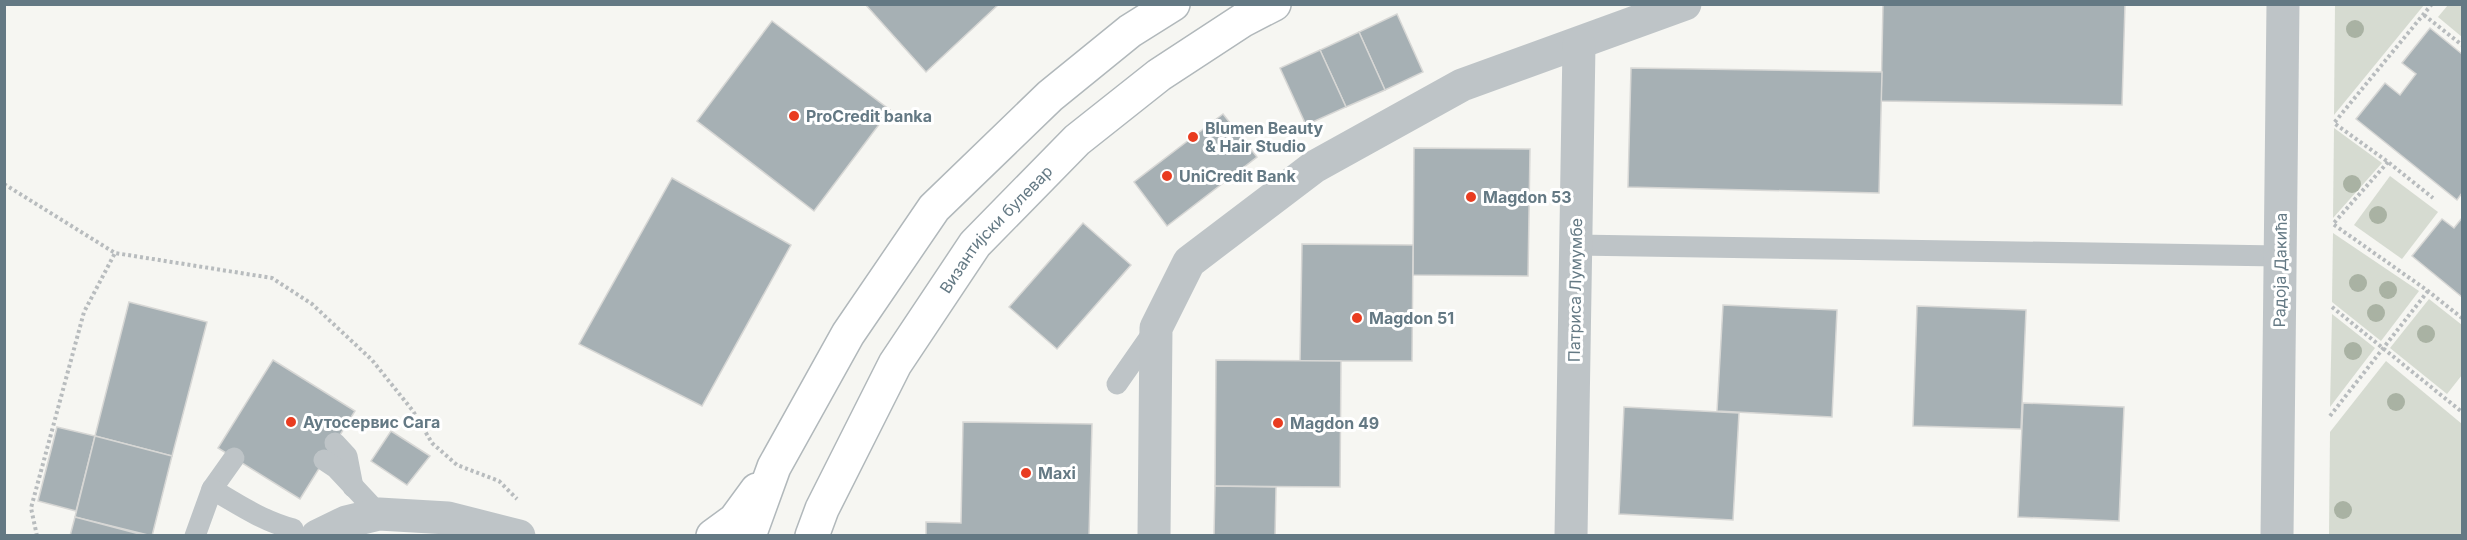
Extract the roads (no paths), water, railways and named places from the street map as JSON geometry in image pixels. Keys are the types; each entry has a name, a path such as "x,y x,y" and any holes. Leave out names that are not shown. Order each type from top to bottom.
{"street":[{"path":"713,536 735,520 774,467 848,333 934,208 1050,96 1130,31 1173,4"},
{"name":"Византијски булевар","path":"812,536 822,509 895,364 975,244 1077,140 1159,75 1243,20 1274,4"},
{"path":"1154,536 1156,328 1189,262 1314,167 1462,85 1579,45 1685,4"},
{"name":"Радоја Дакића","path":"2277,536 2283,4"},
{"name":"Патриса Лумумбе","path":"1571,536 1579,45"},
{"path":"749,536 774,467"},
{"path":"297,533 379,514 448,519 517,535"}],"lane":[{"path":"1576,245 2280,256"},
{"path":"1117,384 1156,328"},
{"path":"329,452 336,468 379,514"},
{"path":"195,536 212,489 234,458"},
{"path":"212,489 256,515 297,533"}],"place":[{"name":"ProCredit banka","path":"794,116"},
{"name":"Blumen Beauty & Hair Studio","path":"1193,137"},
{"name":"UniCredit Bank","path":"1167,176"},
{"name":"Magdon 53","path":"1471,197"},
{"name":"Magdon 51","path":"1357,318"},
{"name":"Аутосервис Сага","path":"291,422"},
{"name":"Magdon 49","path":"1278,423"},
{"name":"Maxi","path":"1026,473"}]}
